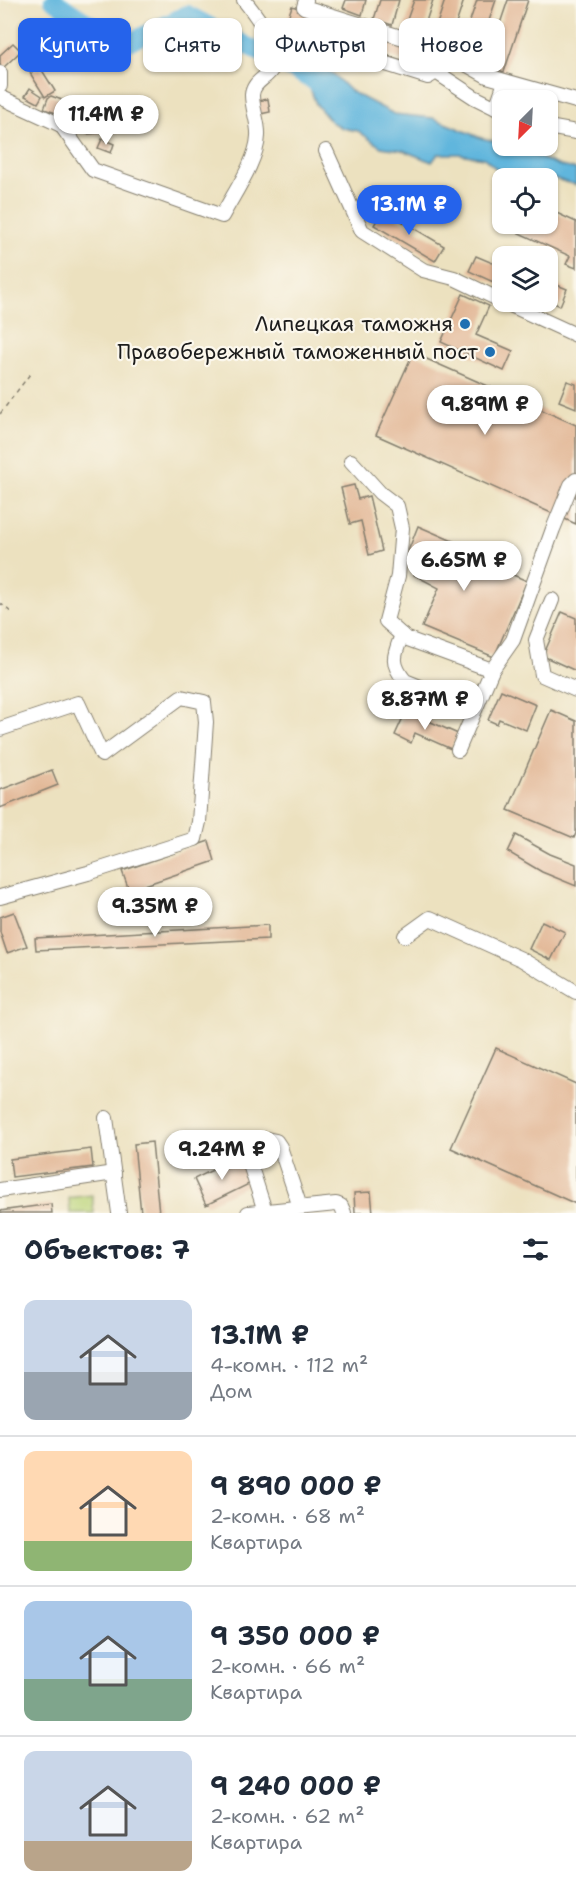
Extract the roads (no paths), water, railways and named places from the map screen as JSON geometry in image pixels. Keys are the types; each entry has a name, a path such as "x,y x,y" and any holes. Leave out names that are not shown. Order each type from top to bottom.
{"street":[{"path":"0,97 61,125 93,170 222,216 255,152 258,135 252,93 258,82 272,69 274,55 264,25 244,0"},
{"path":"306,0 304,7 399,37"},
{"path":"412,72 428,77 436,72 474,98 492,107"},
{"path":"480,72 505,82 576,101"},
{"path":"0,73 0,86"},
{"path":"503,90 505,82"},
{"path":"558,129 576,132"},
{"path":"326,152 362,231 423,270 454,278 492,296"},
{"path":"526,312 571,333"},
{"path":"351,461 380,493 397,506 402,528 398,576 386,621 402,635 492,670"},
{"path":"458,750 492,670 513,640 571,485 576,480"},
{"path":"552,600 536,640 542,675 576,690"},
{"path":"402,635 393,656 398,672 405,681 475,709"},
{"path":"0,729 78,703 102,755 181,697 204,702 206,722 199,822 195,839 88,873 0,897"},
{"path":"405,936 430,918 521,959 576,992"},
{"path":"106,1118 119,1213"},
{"path":"265,1211 247,1155 249,1146 266,1139 276,1141 280,1147 300,1207"},
{"path":"0,1190 114,1173"},
{"path":"248,1213 336,1204 341,1206 344,1213"}],"water":[{"path":"311,72 331,72 350,91 394,114 433,118 492,141 492,156 536,156 560,166 576,169 576,185 558,180 558,168 495,168 484,158 459,154 438,154 432,162 402,150 381,147 358,131 342,128 331,122 316,104 309,85"}],"waterway":[{"path":"53,0 123,45 187,14 312,80 329,94"}],"place":[{"name":"Липецкая таможня","path":"465,324"},
{"name":"Правобережный таможенный пост","path":"490,352"}]}
